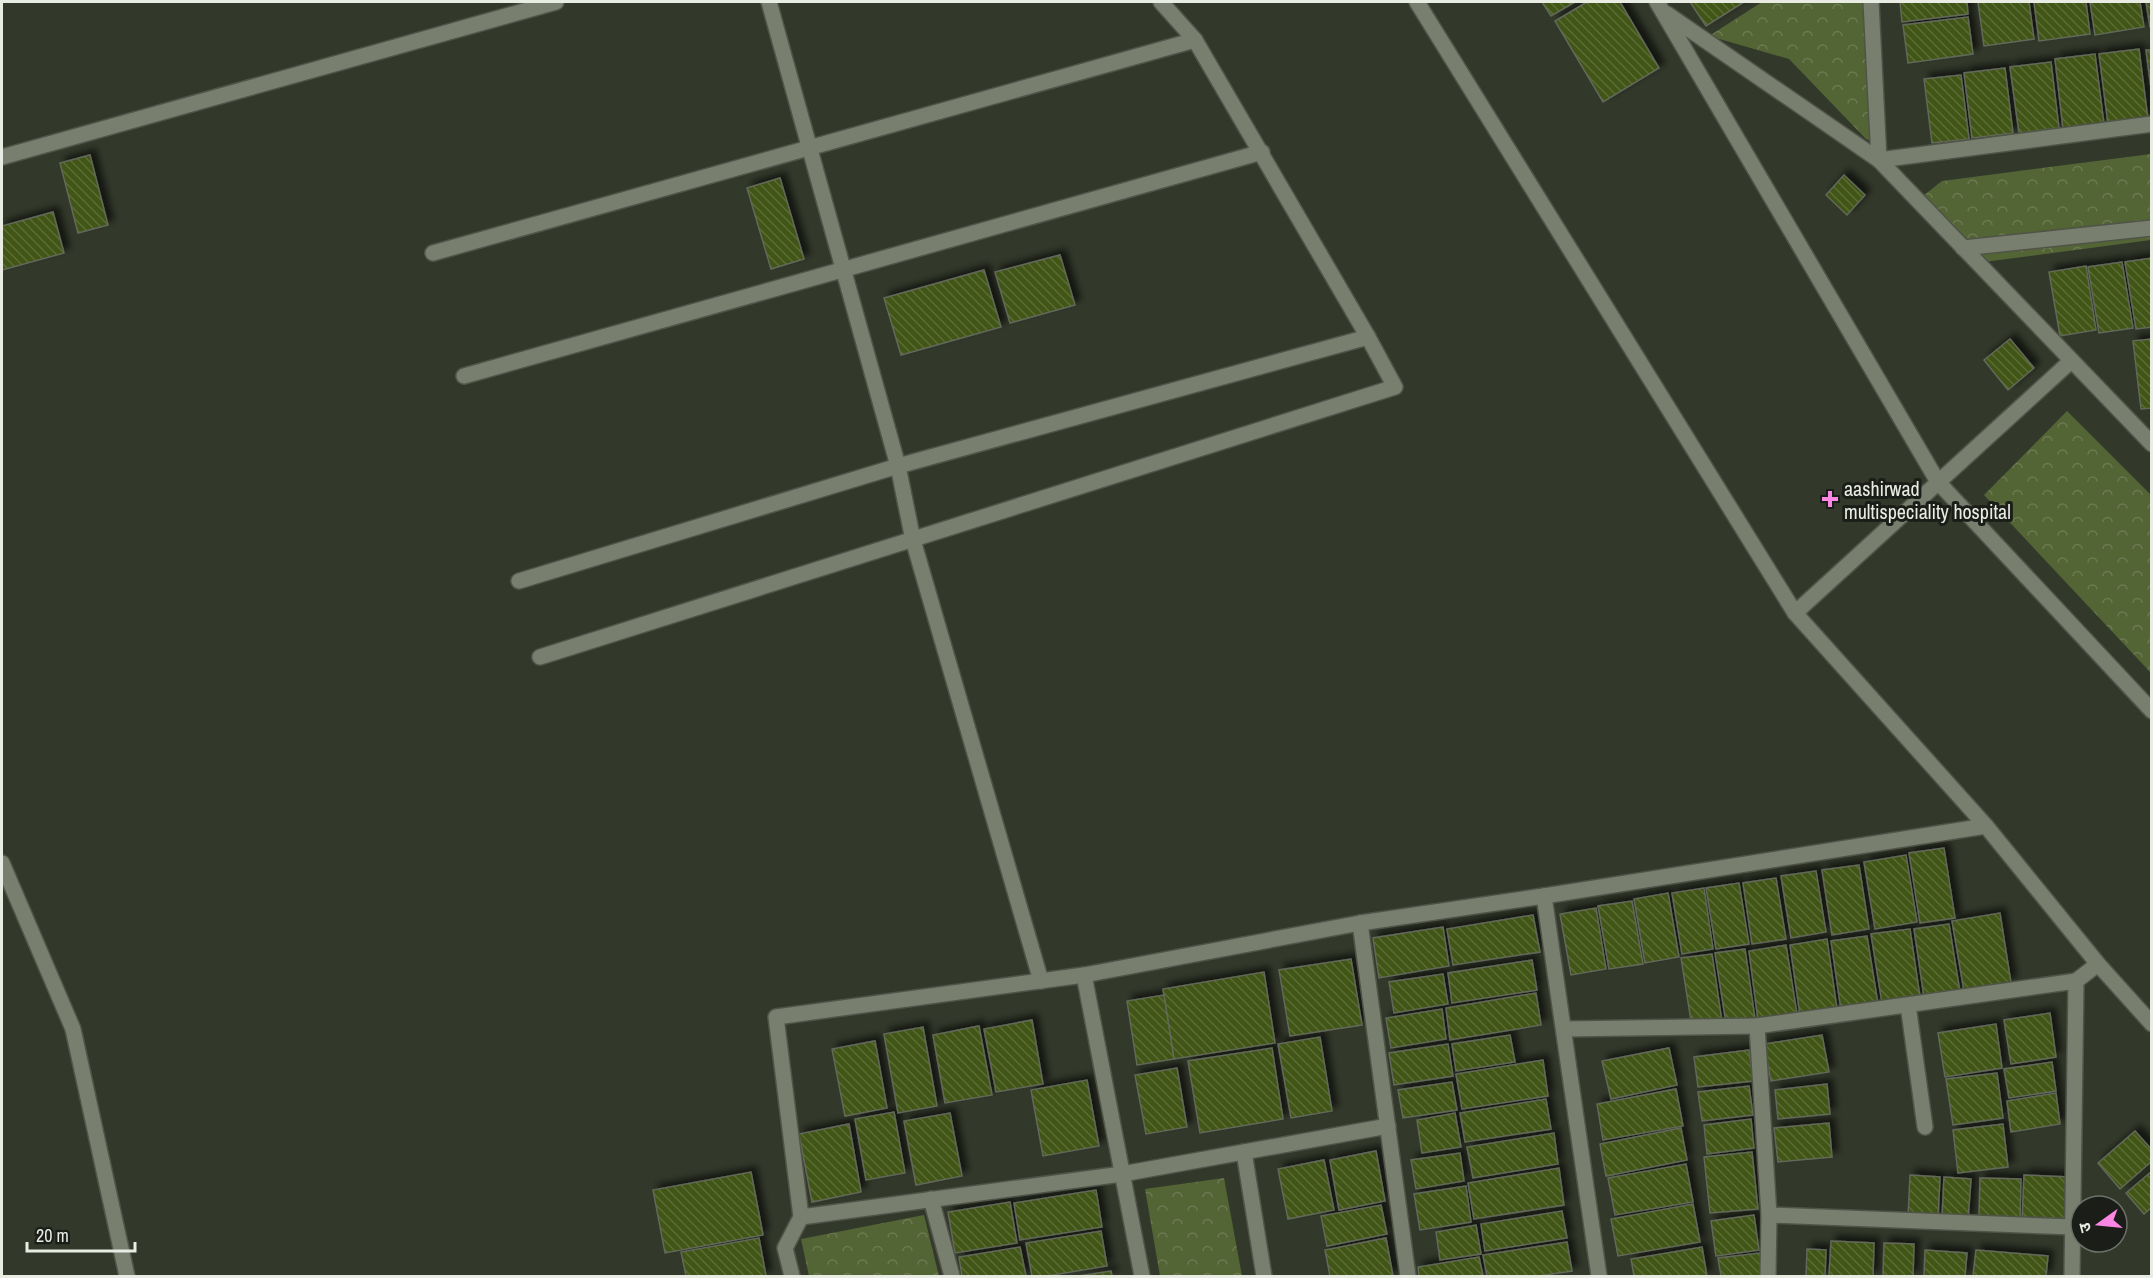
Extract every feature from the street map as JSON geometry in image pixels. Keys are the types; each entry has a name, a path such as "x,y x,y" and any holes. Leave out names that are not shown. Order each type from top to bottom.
{"street":[{"path":"2,157 556,2"},
{"path":"769,2 898,466 913,540 1041,981"},
{"path":"540,657 1395,387 1262,152 1195,40 1161,2"},
{"path":"1417,2 1795,613 1986,826 2098,964 2151,1024"},
{"path":"1871,2 1879,160"},
{"path":"1660,6 1879,160 2151,444"},
{"path":"1660,6 1938,482 2151,711"},
{"path":"433,253 1195,40"},
{"path":"1879,160 2151,124"},
{"path":"464,376 1262,152"},
{"path":"1964,248 2151,228"},
{"path":"519,581 898,466 1368,337"},
{"path":"1795,613 2071,361"},
{"path":"2135,428 2151,426"},
{"path":"792,1276 785,1248 801,1217 776,1017 1084,975 1360,923 1986,826"},
{"path":"2,863 73,1029 127,1276"},
{"path":"1544,896 1599,1276"},
{"path":"1360,923 1408,1276"},
{"path":"1565,1029 1757,1026 2076,981 2098,964"},
{"path":"1084,975 1142,1276"},
{"path":"2073,1194 2076,981"},
{"path":"1908,1005 1925,1127"},
{"path":"1757,1026 1769,1215 1768,1276"},
{"path":"801,1217 1122,1174 1388,1126"},
{"path":"1244,1152 1264,1276"},
{"path":"932,1199 952,1276"},
{"path":"1769,1215 2069,1227"},
{"path":"2072,1254 2072,1276"}],"green space":[{"path":"1762,2 1864,2 1876,141 1866,139 1789,59 1709,36"},
{"path":"2151,154 2151,240 1984,262 1923,196 1942,181"},
{"path":"2067,411 2151,495 2151,673 1984,495"},
{"path":"1224,1178 1242,1276 1160,1276 1145,1189"},
{"path":"924,1215 939,1276 809,1276 801,1239"}],"building":[{"path":"1542,2 1575,2 1551,16"},
{"path":"1587,2 1620,2 1659,68 1603,102 1555,21"},
{"path":"1690,2 1744,2 1706,26"},
{"path":"1900,2 1967,2 1968,14 1902,22"},
{"path":"1978,2 2029,2 2034,39 1984,46"},
{"path":"2034,2 2086,2 2090,34 2039,41"},
{"path":"2090,2 2140,2 2144,27 2095,35"},
{"path":"2146,2 2152,2 2152,27 2150,27"},
{"path":"1968,17 1973,54 1908,63 1903,25"},
{"path":"2139,49 2148,119 2108,124 2099,54"},
{"path":"2146,50 2152,50 2152,96"},
{"path":"2095,54 2104,124 2063,129 2055,59"},
{"path":"2051,62 2059,128 2019,133 2010,67"},
{"path":"2005,68 2013,133 1972,138 1964,73"},
{"path":"1961,75 1969,139 1932,143 1924,79"},
{"path":"90,155 108,225 78,233 60,163"},
{"path":"1844,175 1865,195 1847,215 1826,195"},
{"path":"780,178 804,259 771,269 747,188"},
{"path":"53,212 64,253 2,270 2,226"},
{"path":"1060,255 1075,305 1010,323 995,272"},
{"path":"2152,258 2152,327 2136,329 2125,262"},
{"path":"2122,262 2133,328 2099,333 2088,267"},
{"path":"2086,266 2096,330 2060,336 2049,272"},
{"path":"984,270 1001,327 901,355 884,298"},
{"path":"2010,339 2034,368 2008,390 1984,360"},
{"path":"2152,339 2152,408 2141,409 2133,341"},
{"path":"1944,848 1955,918 1920,923 1909,853"},
{"path":"1906,855 1917,922 1875,929 1864,862"},
{"path":"1859,865 1869,929 1832,935 1822,870"},
{"path":"1816,871 1826,932 1791,938 1781,876"},
{"path":"1776,878 1786,939 1752,944 1743,883"},
{"path":"1739,883 1749,944 1716,949 1706,888"},
{"path":"1704,888 1713,949 1682,954 1672,893"},
{"path":"1668,893 1679,957 1645,963 1634,899"},
{"path":"1632,901 1643,964 1609,969 1598,906"},
{"path":"1596,908 1606,969 1571,975 1560,914"},
{"path":"2000,913 2011,983 1964,991 1952,921"},
{"path":"1533,915 1540,952 1453,965 1447,929"},
{"path":"1949,924 1960,992 1924,997 1914,929"},
{"path":"1443,927 1449,966 1379,978 1373,938"},
{"path":"1910,929 1920,997 1882,1003 1871,934"},
{"path":"1867,936 1878,1004 1841,1010 1831,941"},
{"path":"1827,939 1837,1009 1800,1015 1790,945"},
{"path":"1786,945 1797,1014 1758,1020 1749,951"},
{"path":"1745,949 1755,1019 1726,1023 1715,953"},
{"path":"1712,954 1722,1022 1692,1027 1681,958"},
{"path":"1351,959 1362,1025 1290,1036 1279,970"},
{"path":"1532,960 1537,990 1452,1003 1448,973"},
{"path":"1264,972 1275,1043 1174,1059 1163,989"},
{"path":"1443,974 1448,1004 1394,1013 1389,982"},
{"path":"1536,993 1541,1025 1450,1040 1446,1008"},
{"path":"1164,995 1174,1059 1137,1065 1127,1001"},
{"path":"1442,1009 1446,1039 1391,1048 1386,1018"},
{"path":"2050,1013 2056,1057 2011,1064 2004,1020"},
{"path":"1032,1020 1043,1084 996,1092 984,1029"},
{"path":"1996,1024 2002,1068 1945,1077 1938,1033"},
{"path":"979,1026 992,1095 945,1103 933,1035"},
{"path":"923,1027 937,1106 898,1113 884,1034"},
{"path":"1510,1035 1515,1062 1456,1071 1452,1044"},
{"path":"1822,1035 1829,1072 1771,1081 1764,1044"},
{"path":"1320,1037 1332,1111 1291,1118 1278,1044"},
{"path":"875,1041 887,1108 845,1116 832,1049"},
{"path":"1448,1044 1453,1076 1394,1085 1389,1053"},
{"path":"1272,1048 1283,1119 1200,1133 1188,1061"},
{"path":"1669,1048 1677,1085 1611,1099 1602,1061"},
{"path":"1749,1050 1753,1081 1698,1087 1694,1057"},
{"path":"1543,1060 1548,1096 1462,1109 1456,1074"},
{"path":"2052,1062 2056,1091 2009,1098 2004,1069"},
{"path":"1177,1068 1187,1127 1146,1134 1135,1075"},
{"path":"1997,1073 2003,1118 1953,1125 1946,1079"},
{"path":"1087,1080 1099,1146 1043,1156 1031,1090"},
{"path":"1452,1082 1457,1110 1403,1118 1398,1090"},
{"path":"1827,1084 1830,1114 1778,1119 1775,1090"},
{"path":"1749,1086 1753,1115 1702,1121 1698,1092"},
{"path":"1676,1089 1683,1126 1603,1140 1597,1104"},
{"path":"2056,1093 2060,1124 2011,1132 2007,1101"},
{"path":"1546,1099 1551,1129 1465,1142 1460,1113"},
{"path":"894,1112 905,1173 866,1180 855,1119"},
{"path":"950,1113 962,1176 916,1185 904,1121"},
{"path":"1455,1113 1461,1147 1422,1153 1417,1120"},
{"path":"1751,1119 1754,1148 1707,1154 1704,1125"},
{"path":"1829,1123 1832,1157 1778,1162 1774,1128"},
{"path":"849,1124 861,1192 812,1202 799,1134"},
{"path":"2003,1124 2008,1167 1958,1173 1953,1130"},
{"path":"1681,1128 1687,1160 1606,1176 1600,1144"},
{"path":"2135,1131 2152,1150 2152,1161 2120,1189 2098,1163"},
{"path":"1554,1133 1558,1164 1473,1178 1467,1147"},
{"path":"1376,1151 1385,1201 1339,1210 1330,1160"},
{"path":"1752,1152 1758,1209 1710,1213 1704,1157"},
{"path":"1460,1153 1464,1181 1416,1189 1411,1160"},
{"path":"1324,1160 1334,1210 1288,1219 1278,1169"},
{"path":"1686,1164 1693,1202 1615,1215 1608,1178"},
{"path":"1559,1168 1564,1205 1474,1219 1468,1183"},
{"path":"2152,1171 2152,1207 2144,1214 2126,1193"},
{"path":"751,1172 763,1235 665,1253 653,1190"},
{"path":"1910,1175 1940,1177 1938,1219 1908,1217"},
{"path":"2024,1175 2069,1177 2067,1224 2022,1222"},
{"path":"1944,1177 1971,1179 1968,1220 1942,1218"},
{"path":"1980,1178 2021,1179 2020,1219 1979,1217"},
{"path":"1466,1186 1471,1222 1420,1230 1414,1194"},
{"path":"1096,1190 1102,1227 1020,1240 1014,1203"},
{"path":"1010,1202 1017,1243 955,1253 948,1212"},
{"path":"1693,1204 1700,1242 1618,1256 1611,1219"},
{"path":"1381,1205 1387,1234 1327,1246 1321,1216"},
{"path":"1562,1211 1567,1238 1485,1251 1481,1224"},
{"path":"1754,1215 1759,1250 1716,1256 1711,1221"},
{"path":"1476,1225 1481,1254 1440,1260 1436,1232"},
{"path":"1101,1231 1107,1266 1047,1276 1032,1276 1026,1243"},
{"path":"759,1238 766,1276 686,1276 681,1252"},
{"path":"1386,1238 1393,1276 1330,1276 1325,1250"},
{"path":"1831,1241 1874,1243 1873,1276 1829,1276"},
{"path":"1567,1242 1572,1271 1538,1276 1487,1276 1483,1255"},
{"path":"1884,1243 1914,1244 1913,1276 1883,1276"},
{"path":"1020,1247 1026,1276 962,1276 959,1257"},
{"path":"1702,1247 1707,1276 1634,1276 1631,1259"},
{"path":"1807,1249 1826,1250 1825,1276 1806,1276"},
{"path":"1925,1250 1967,1253 1965,1276 1924,1276"},
{"path":"1976,1250 2048,1256 2046,1276 1973,1276"},
{"path":"1760,1253 1763,1276 1721,1276 1718,1258"},
{"path":"1479,1257 1483,1276 1419,1276 1418,1267"},
{"path":"1111,1271 1112,1276 1078,1276"}],"place":[{"name":"aashirwad multispeciality hospital","path":"1830,499"}]}
